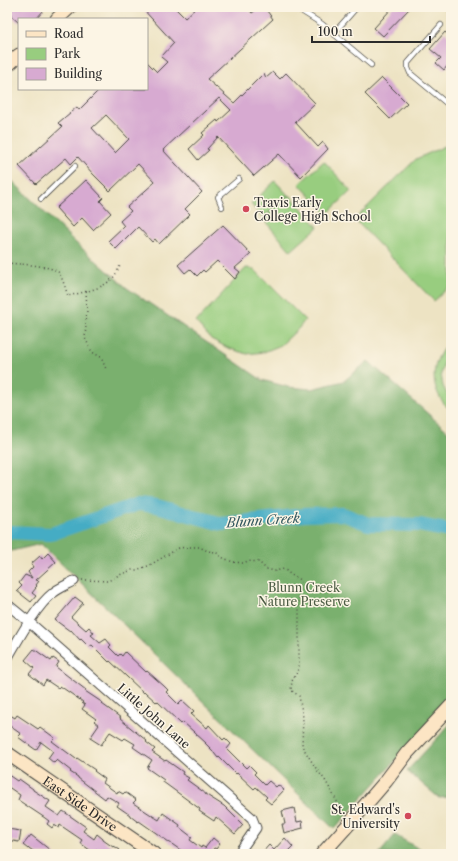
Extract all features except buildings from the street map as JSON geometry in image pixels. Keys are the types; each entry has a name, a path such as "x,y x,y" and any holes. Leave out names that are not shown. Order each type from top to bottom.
{"street":[{"path":"58,18 68,8"},
{"path":"7,659 29,622 42,604 52,593 74,581"},
{"name":"Little John Lane","path":"7,604 252,818 256,828 238,854"},
{"path":"322,854 386,781 408,753 451,706"},
{"name":"East Side Drive","path":"7,753 154,854"}],"lane":[{"path":"295,7 322,24 371,65"},
{"path":"302,7 311,17"},
{"path":"334,34 357,7"},
{"path":"442,25 408,63 408,68 410,73 451,106"},
{"path":"41,199 75,166"},
{"path":"222,207 218,197 239,179"}],"path":[{"path":"442,7 451,15"},
{"path":"7,263 42,266 52,269 58,273 68,296 107,284 115,276 120,266"},
{"path":"86,291 87,310 85,338 92,352 101,357 106,369"},
{"path":"74,581 108,581 132,570 148,566 179,548 199,547 208,551 216,552 230,561 243,563 248,561 259,562 266,569 275,571 284,569 291,575 301,580 299,592 299,669 292,681 291,690 298,696 303,717 302,746 316,770 325,780 349,824"}],"green space":[{"path":"445,146 451,153 451,285 434,301 358,223 358,216 416,159"},
{"path":"324,161 351,191 327,214 299,184"},
{"name":"Blunn Creek Nature Preserve","path":"7,176 76,243 127,288 262,380 288,387 311,389 344,381 368,361 451,434 451,699 334,829 41,544 7,552"},
{"path":"275,181 288,195 263,218 251,204"},
{"path":"290,195 318,227 291,251 263,219"},
{"path":"246,268 254,269 305,320 299,328 281,345 264,352 247,354 228,348 211,339 196,322"},
{"path":"451,340 451,351 446,358 441,374 443,386 451,401 451,411 443,403 438,394 434,376 438,357"},
{"path":"451,723 451,797 439,798 407,771"},
{"path":"395,835 428,854 379,854"}],"waterway":[{"name":"Blunn Creek","path":"7,532 51,534 138,504 157,506 222,524 304,515 343,514 368,524 419,525 451,531"}],"place":[{"name":"Travis Early College High School","path":"246,209"},
{"name":"St. Edward's University","path":"408,816"}]}
